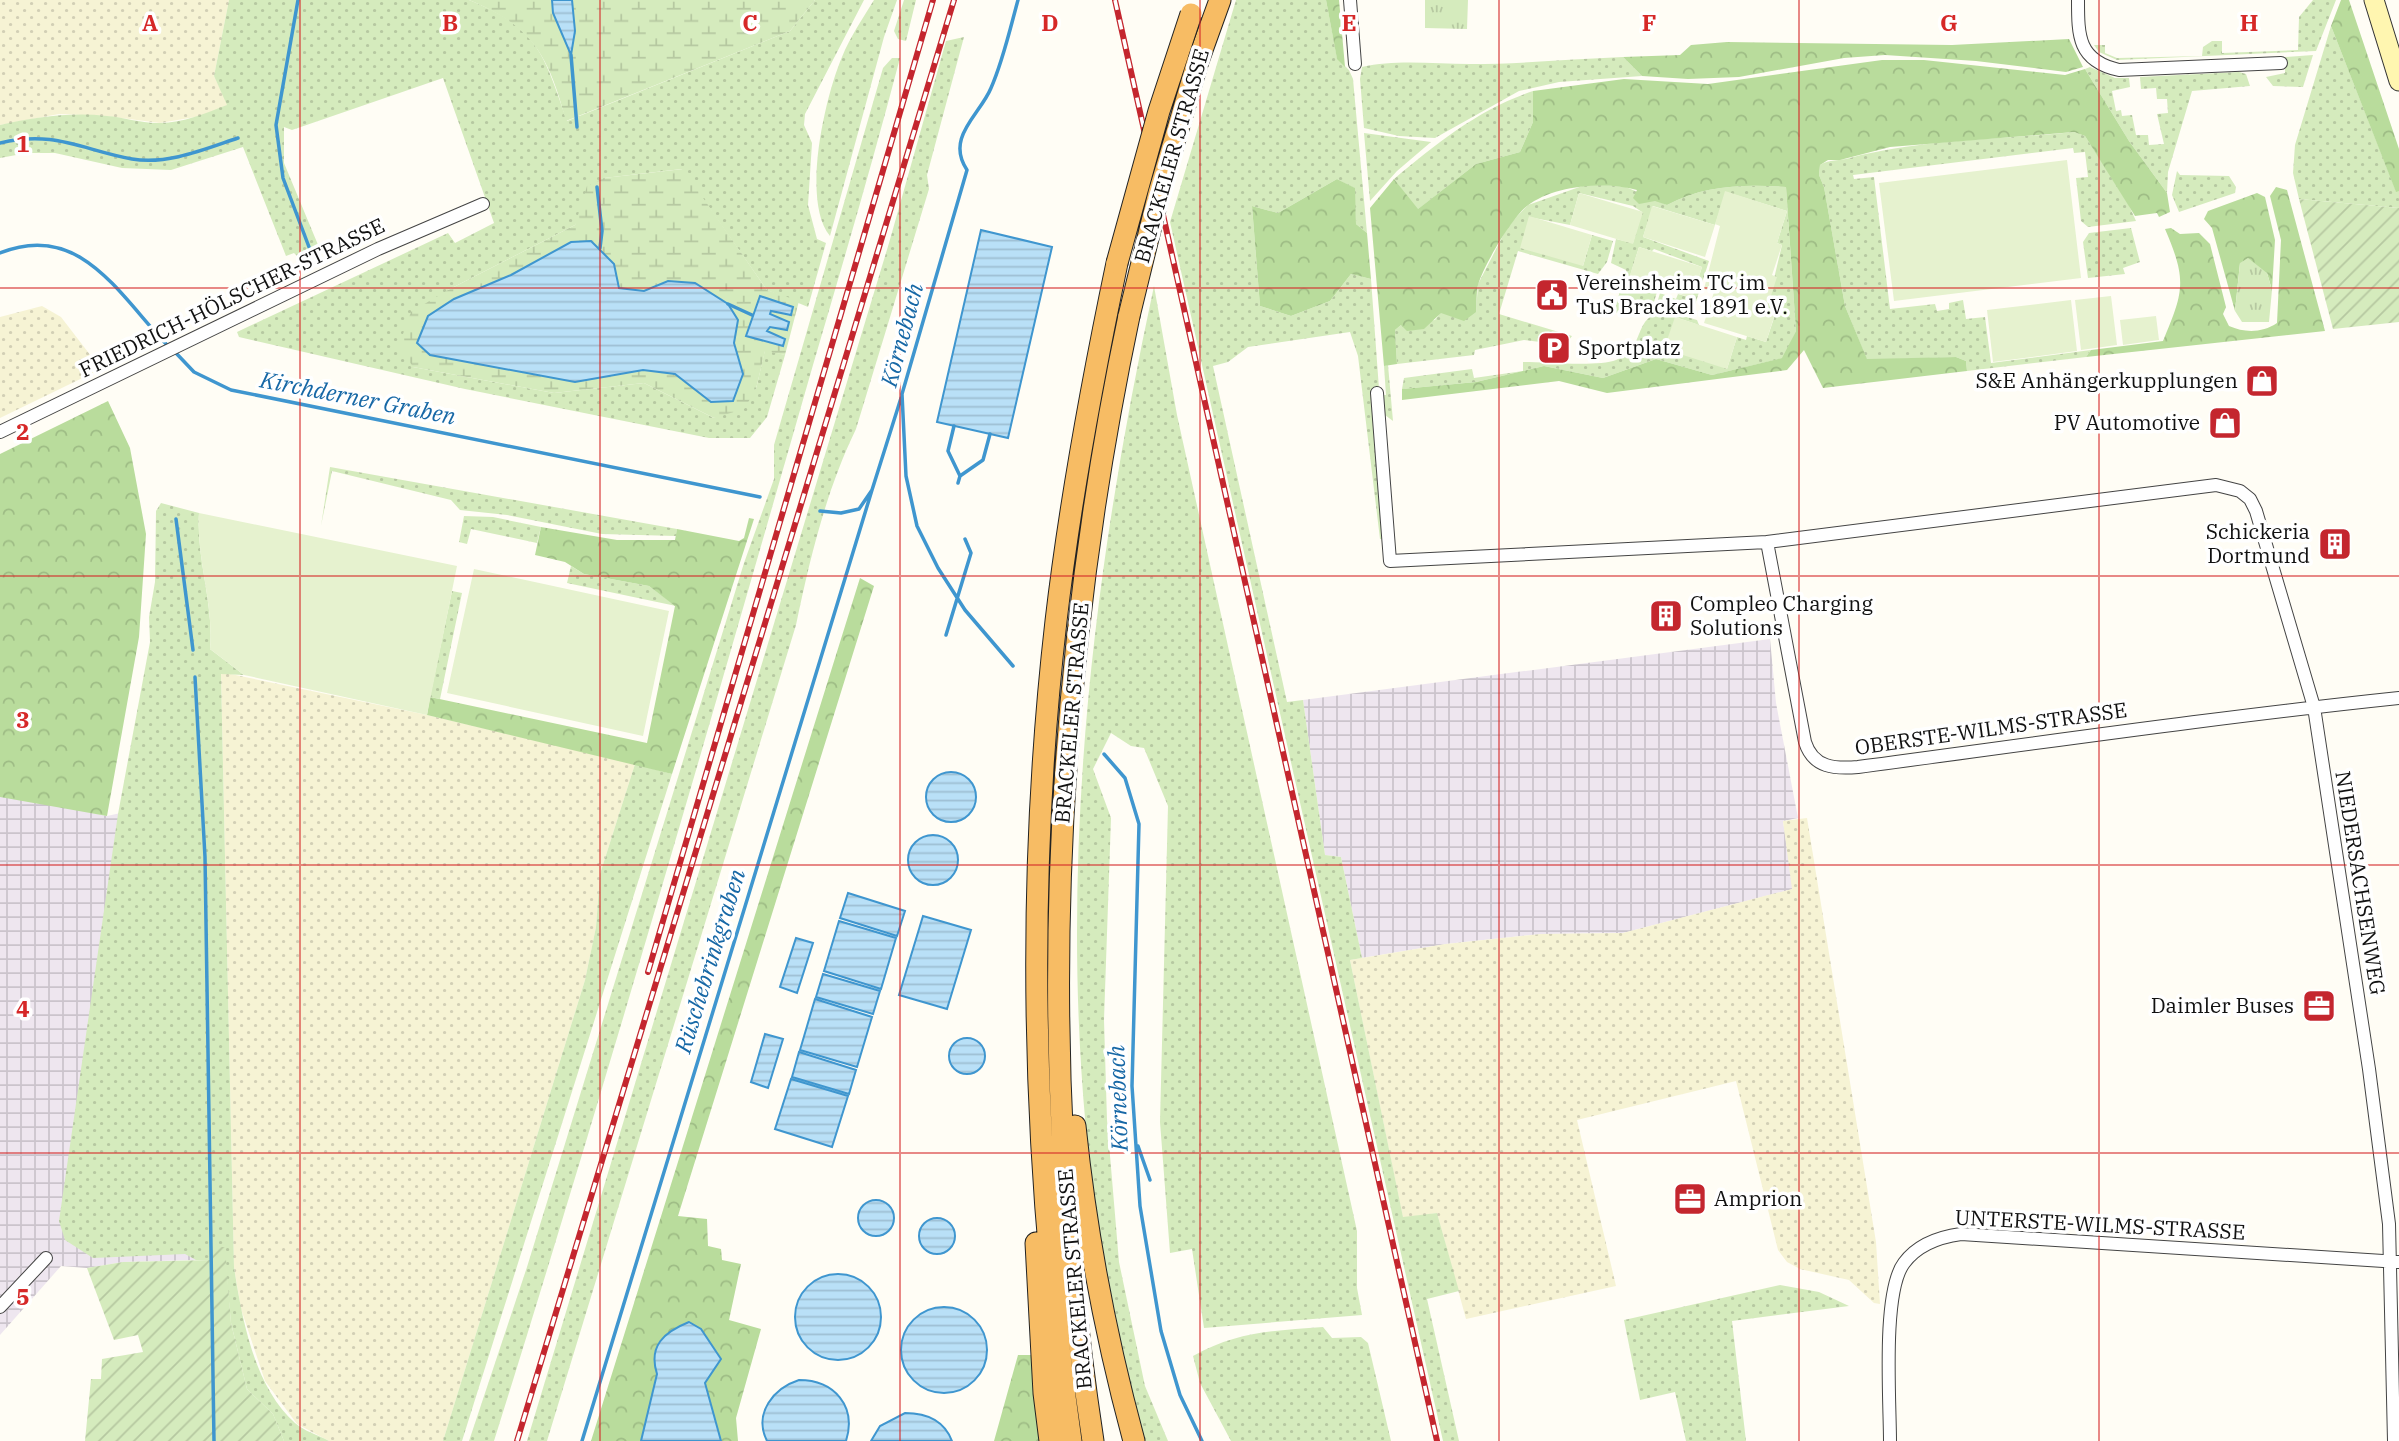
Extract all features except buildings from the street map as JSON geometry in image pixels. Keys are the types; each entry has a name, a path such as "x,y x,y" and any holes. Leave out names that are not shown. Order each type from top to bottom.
{"highway":[{"name":"BRACKELER STRASSE","path":"1093,1441 1070,1252 1059,1090 1063,814 1080,610 1101,461 1129,316 1159,193 1198,61 1220,0"},
{"name":"BRACKELER STRASSE","path":"1071,1441 1050,1243 1037,904 1039,840 1055,636 1086,421 1117,263 1159,111 1194,7"},
{"path":"1059,978 1089,1232 1117,1378 1134,1441"},
{"path":"1040,1032 1032,1082 1032,1145 1044,1393 1050,1441"}],"main road":[{"path":"2374,0 2399,81"}],"street":[{"path":"1349,0 1354,64"},
{"path":"2078,0 2078,30 2084,48 2097,62 2108,67 2119,70 2281,63"},
{"name":"FRIEDRICH-HÖLSCHER-STRASSE","path":"0,432 378,249 483,204"},
{"path":"1377,393 1390,561 1767,542 2200,487 2231,486 2250,499 2256,511 2314,707"},
{"name":"OBERSTE-WILMS-STRASSE","path":"1767,542 1805,742 1813,758 1831,767 1858,767 2399,698"},
{"name":"NIEDERSACHSENWEG","path":"2314,707 2369,1069 2394,1261 2394,1441"},
{"name":"UNTERSTE-WILMS-STRASSE","path":"1890,1441 1893,1291 1904,1263 1928,1243 1942,1236 1961,1234 2394,1261"},
{"path":"0,1307 46,1258"}],"shaded area":[{"path":"0,0 229,0 214,76 228,105 201,116 160,123 106,116 59,114 0,125"},
{"path":"42,306 61,317 101,369 0,418 0,317"},
{"path":"1770,639 1776,703 1798,818 1783,821 1793,889 1623,933 1541,934 1446,944 1362,958 1341,857 1325,855 1303,700"},
{"path":"221,672 427,715 635,764 600,874 596,927 585,980 443,1441 329,1441 297,1424 265,1381 241,1309 234,1267"},
{"path":"0,794 107,816 189,798 196,1260 123,1262 87,1268 61,1266 0,1335"},
{"path":"1807,818 1876,1242 1880,1304 1874,1303 1849,1280 1800,1269 1787,1262 1778,1250 1736,1081 1577,1120 1616,1286 1466,1319 1437,1213 1403,1218 1350,960 1446,944 1541,934 1623,933 1792,889 1783,821"}],"green space":[{"path":"229,0 469,0 511,21 536,46 552,78 567,121 790,31 815,0 864,0 805,114 804,125 812,143 808,205 817,239 826,243 808,307 767,290 682,169 604,178 575,225 448,290 413,367 554,393 644,383 714,418 756,389 765,350 785,355 767,417 750,438 709,438 465,389 239,337 237,332 448,233 455,243 494,223 443,78 292,130 284,127 284,163 321,252 301,260 294,253 286,256 243,147 171,170 122,168 55,153 27,153 0,158 0,125 67,115 169,123 227,105 214,76"},
{"path":"469,0 815,0 790,31 566,121 553,79 535,46 509,21"},
{"path":"874,0 897,0 884,37 830,236 821,220 817,199 823,122 842,57"},
{"path":"904,0 916,0 906,41 898,39 894,31"},
{"path":"1236,0 1326,0 1337,58 1349,70 1353,79 1367,233 1356,224 1354,188 1337,179 1278,213 1252,206 1260,306 1291,316 1330,301 1351,274 1371,279 1379,389 1371,391 1383,539 1380,539 1358,356 1350,332 1248,347 1228,362 1213,366 1287,702 1303,700 1325,855 1341,857 1362,958 1350,960 1403,1217 1437,1213 1459,1291 1427,1299 1459,1441 1443,1441 1170,222"},
{"path":"1326,0 1339,0 1345,67 1337,59"},
{"path":"1425,0 1468,0 1467,29 1425,28"},
{"path":"2313,0 2336,0 2316,51 2117,60 2099,52 2094,45 2105,45 2105,53 2117,58 2202,56 2203,47 2212,41 2222,41 2222,53 2298,50 2299,17"},
{"path":"2341,0 2349,0 2399,149 2399,191 2396,192 2331,26"},
{"path":"2331,26 2396,191 2399,191 2399,208 2299,199 2293,173 2295,145"},
{"path":"964,37 927,175 929,189 856,429 836,476 820,525 796,625 547,1441 527,1441 889,243 946,41"},
{"path":"2069,39 2083,67 2066,72 1976,61 1885,55 1844,58 1739,77 1688,79 1642,76 1623,57 1680,55 1691,45 1727,42 1952,45"},
{"path":"2313,55 2303,87 2273,86 2266,77 2285,73 2285,57"},
{"path":"1623,57 1642,76 1559,82 1519,91 1435,138 1399,136 1364,128 1360,79 1362,67 1402,63 1489,64"},
{"path":"892,58 900,58 858,212 577,1173 494,1441 469,1441 527,1267 744,563 774,479 774,445 883,68"},
{"path":"1882,60 1924,60 2065,75 2085,69 2129,141 2167,193 2170,212 2159,217 2157,213 2135,216 2085,136 2074,132 1890,147 1840,160 1828,160 1820,165 1819,175 1824,187 1845,306 1867,359 1956,357 1966,361 1967,371 1823,388 1804,350 1787,370 1607,393 1559,381 1402,400 1402,389 1476,382 1544,366 1603,378 1656,359 1712,375 1782,358 1796,331 1786,187 1725,187 1695,193 1667,205 1655,201 1639,204 1633,198 1637,190 1624,187 1580,187 1551,193 1527,206 1506,231 1481,276 1476,312 1464,321 1441,313 1424,329 1407,331 1401,325 1395,330 1397,364 1384,366 1370,208 1394,179 1418,209 1476,164 1520,152 1533,122 1533,91 1624,79 1708,84"},
{"path":"2090,67 2115,78 2129,78 2130,87 2112,91 2116,111 2121,110 2122,116 2132,115 2136,135 2148,135 2149,145 2164,144 2157,114 2168,113 2167,99 2157,99 2156,88 2141,89 2140,77 2239,72 2246,74 2250,86 2192,91 2168,172 2167,193 2129,141 2085,69"},
{"path":"1533,91 1533,122 1520,152 1476,164 1417,210 1394,179 1477,117"},
{"path":"2074,132 2085,136 2127,201 2136,221 2088,227 2081,221 2076,178 2088,177 2085,152 2074,153 2073,148 1853,175 1854,179 1874,177 1890,309 1935,304 1937,311 1949,309 1949,303 1963,300 1966,319 1985,317 1991,363 2091,350 2086,357 1967,371 1966,361 1956,357 1867,360 1845,306 1824,187 1819,175 1820,165 1905,147"},
{"path":"1364,133 1431,142 1397,171 1370,201"},
{"path":"2067,160 2081,278 1894,301 1879,183"},
{"path":"683,169 767,290 799,301 785,355 765,351 756,389 744,409 714,418 644,383 554,393 413,367 399,345 411,312 575,225 587,186 604,178"},
{"path":"2177,171 2180,175 2229,176 2236,187 2235,193 2179,212 2172,195"},
{"path":"1337,179 1355,188 1356,224 1367,233 1371,279 1351,274 1330,301 1291,316 1260,306 1252,206 1278,213"},
{"path":"1588,184 1626,187 1667,205 1695,193 1725,187 1786,187 1796,331 1783,358 1712,375 1656,359 1603,378 1544,366 1523,371 1523,362 1585,364 1616,360 1628,353 1643,325 1658,314 1674,314 1697,320 1699,325 1675,317 1727,369 1737,337 1746,340 1747,336 1766,342 1776,312 1767,308 1782,245 1777,243 1787,211 1726,192 1715,225 1653,206 1643,237 1709,261 1692,314 1669,308 1655,310 1660,293 1676,299 1678,294 1692,298 1702,267 1654,249 1652,251 1639,247 1629,279 1642,284 1642,288 1657,292 1651,312 1631,315 1614,312 1626,270 1611,263 1616,239 1633,243 1642,212 1633,206 1579,193 1570,225 1529,217 1583,266 1592,235 1613,241 1607,262 1598,274 1518,251 1499,314 1572,336 1565,345 1524,340 1475,350 1474,355 1397,364 1395,330 1401,325 1435,320 1441,312 1476,312 1478,284 1508,226 1528,205"},
{"path":"2276,187 2287,190 2325,331 2086,357 2091,350 2163,341 2179,297 2180,285 2177,261 2165,229 2171,228 2180,234 2199,233 2210,244 2226,307 2223,314 2229,326 2253,331 2277,323 2281,240 2270,196"},
{"path":"1725,191 1787,211 1777,243 1782,245 1772,275 1777,277 1767,308 1776,311 1766,342 1704,323 1714,292 1704,289 1720,226 1715,224"},
{"path":"1579,193 1643,212 1633,244 1570,225"},
{"path":"2257,193 2265,197 2275,240 2272,290 2267,273 2240,263 2235,311 2212,228 2204,219 2208,211"},
{"path":"2299,199 2399,208 2399,322 2333,329"},
{"path":"1652,206 1715,225 1705,257 1643,237"},
{"path":"1529,216 1592,235 1583,266 1520,248"},
{"path":"2131,228 2140,262 2123,268 2125,274 2088,278 2083,242 2089,233"},
{"path":"1639,247 1702,267 1692,298 1629,278"},
{"path":"2248,258 2267,273 2272,290 2269,322 2242,322 2235,311 2240,263"},
{"path":"1154,286 1177,415 1357,1231 1357,1288 1362,1315 1204,1328 1192,1249 1170,1253 1160,1122 1168,806 1144,748 1131,746 1111,733 1093,769 1111,818 1104,1020 1107,1120 1119,1262 1145,1386 1168,1441 1142,1441 1114,1336 1085,1116 1078,997 1078,877 1083,758 1094,639 1130,403"},
{"path":"2111,296 2117,345 2081,350 2075,300"},
{"path":"2071,300 2077,351 1993,362 1987,310"},
{"path":"2156,316 2159,340 2123,345 2120,320"},
{"path":"1675,317 1737,337 1727,369 1664,349"},
{"path":"1388,365 1393,421 1385,415 1381,395 1386,395 1384,366"},
{"path":"1472,369 1474,378 1522,371 1476,382 1402,389 1404,378"},
{"path":"108,401 130,448 146,534 139,637 107,816 0,797 0,454"},
{"path":"330,467 677,529 676,536 602,534 507,515 460,510 451,500 332,471 321,526"},
{"path":"161,503 199,513 200,547 210,615 210,649 244,675 221,674 234,1267 237,1287 252,1351 269,1390 295,1423 329,1441 284,1441 273,1414 247,1389 231,1323 224,1247 212,1260 196,1260 185,1254 93,1258 65,1240 59,1221 118,814 150,642 149,617 155,582 156,511"},
{"path":"199,513 457,566 427,715 244,675 210,649 210,615 200,547"},
{"path":"464,516 493,517 541,527 537,543 471,529 467,544 459,542"},
{"path":"749,518 754,519 672,774 427,715 430,697 647,743 675,606 649,586 584,574 565,562 535,555 541,527 617,540 675,540 677,529 739,541 744,538"},
{"path":"571,566 584,574 649,586 676,606 567,583"},
{"path":"474,569 669,611 643,736 447,693"},
{"path":"860,578 874,586 678,1216 707,1219 708,1246 721,1249 722,1260 741,1264 729,1320 761,1329 736,1418 738,1441 721,1441 705,1383 721,1359 701,1329 654,1365 657,1374 641,1441 591,1441"},
{"path":"452,591 462,593 440,699 430,697"},
{"path":"635,764 672,774 462,1441 443,1441 585,980 596,927 600,874"},
{"path":"211,1247 225,1247 231,1323 247,1389 273,1414 284,1441 85,1441 91,1379 101,1379 102,1359 143,1352 138,1335 114,1340 87,1268 123,1262 211,1260"},
{"path":"1780,1285 1819,1292 1849,1306 1732,1321 1746,1441 1686,1441 1675,1392 1640,1400 1624,1320"},
{"path":"1323,1327 1332,1338 1361,1337 1368,1343 1391,1441 1231,1441 1200,1383 1193,1356 1225,1341 1241,1337 1272,1331"},
{"path":"1018,1355 1032,1355 1039,1441 994,1441"}],"water":[{"path":"552,0 572,0 575,31 571,55 553,13"},
{"path":"981,230 1052,247 1008,438 937,422"},
{"path":"591,241 614,264 619,288 644,291 668,281 695,283 728,304 738,320 734,343 743,374 733,401 711,402 675,374 643,370 575,382 430,355 417,343 428,316 454,299 511,275 571,242"},
{"path":"760,296 793,307 791,315 771,311 770,314 789,322 787,330 770,327 767,331 785,339 783,346 746,336"},
{"path":"951,772 969,779 976,797 969,815 951,822 933,815 926,797 933,779"},
{"path":"933,835 951,842 958,860 951,878 933,885 915,878 908,860 915,842"},
{"path":"848,893 905,911 897,936 840,918"},
{"path":"923,916 971,930 947,1009 899,995"},
{"path":"839,921 896,938 881,989 824,971"},
{"path":"796,938 813,943 797,993 780,987"},
{"path":"823,974 880,991 873,1014 816,997"},
{"path":"815,999 872,1017 857,1067 800,1050"},
{"path":"765,1034 783,1039 768,1088 751,1082"},
{"path":"967,1038 980,1043 985,1056 980,1069 967,1074 954,1069 949,1056 954,1043"},
{"path":"799,1052 856,1070 849,1094 792,1077"},
{"path":"791,1079 848,1096 832,1147 775,1129"},
{"path":"876,1200 889,1205 894,1218 889,1231 876,1236 863,1231 858,1218 863,1205"},
{"path":"937,1218 950,1223 955,1236 950,1249 937,1254 924,1249 919,1236 924,1223"},
{"path":"830,1274 846,1274 869,1286 878,1300 881,1317 878,1334 869,1348 846,1360 830,1360 814,1353 802,1341 795,1325 795,1309 802,1293 814,1281"},
{"path":"936,1307 952,1307 975,1319 984,1333 987,1350 984,1367 975,1381 952,1393 936,1393 920,1386 908,1374 901,1358 901,1342 908,1326 920,1314"},
{"path":"689,1322 701,1329 721,1359 705,1383 721,1441 641,1441 657,1374 657,1348 660,1341 672,1330"},
{"path":"799,1380 823,1385 840,1397 848,1417 846,1441 767,1441 763,1421 768,1403 781,1389"},
{"path":"905,1413 920,1414 933,1419 944,1428 952,1441 871,1441 880,1426"}],"waterway":[{"path":"298,0 276,125 283,178 309,247"},
{"name":"Körnebach","path":"1013,666 965,610 938,568 917,526 906,476 902,394 967,170 961,158 962,137 995,78 1018,0"},
{"path":"571,55 577,127"},
{"path":"0,143 53,140 132,159 159,160 186,155 238,138"},
{"path":"597,187 602,231 600,248"},
{"name":"Kirchderner Graben","path":"0,253 29,246 54,247 76,255 115,287 169,347"},
{"path":"728,304 752,315"},
{"name":"Kirchderner Graben","path":"175,352 194,372 231,390 760,497"},
{"name":"Kirchderner Graben","path":"820,511 841,513 859,509 872,490 901,398"},
{"path":"954,426 948,451 960,476"},
{"path":"958,483 960,476 983,460 990,434"},
{"name":"Rüschebrinkgraben","path":"582,1441 872,490"},
{"path":"176,519 193,650"},
{"path":"946,635 971,553 965,539"},
{"path":"195,677 205,857 214,1441"},
{"name":"Körnebach","path":"1104,754 1125,778 1139,824 1132,1086 1140,1206 1161,1331 1180,1395 1202,1441"},
{"path":"1138,1146 1150,1180"}],"railway":[{"path":"648,972 933,0"},
{"path":"517,1441 954,0"},
{"path":"1115,0 1437,1441"}],"place":[{"name":"Vereinsheim TC im TuS Brackel 1891 e.V.","path":"1552,295"},
{"name":"Sportplatz","path":"1554,348"},
{"name":"S&E Anhängerkupplungen","path":"2262,381"},
{"name":"PV Automotive","path":"2225,423"},
{"name":"Schickeria Dortmund","path":"2335,544"},
{"name":"Compleo Charging Solutions","path":"1666,616"},
{"name":"Daimler Buses","path":"2319,1006"},
{"name":"Amprion","path":"1690,1199"}]}
